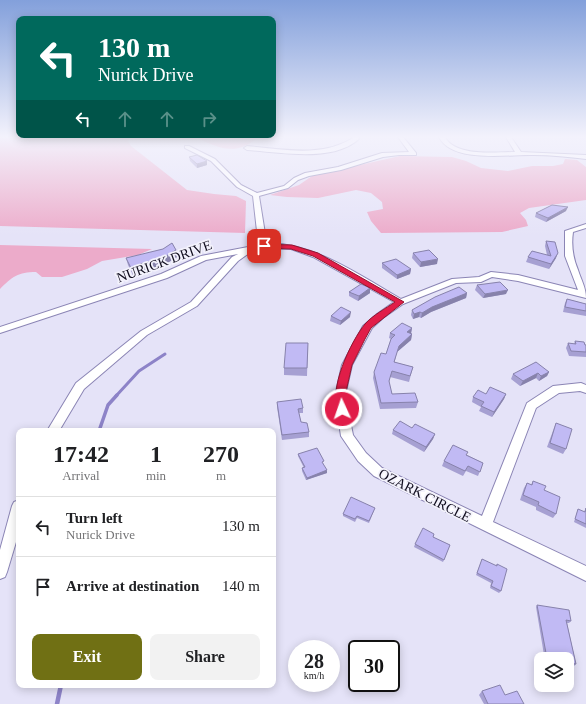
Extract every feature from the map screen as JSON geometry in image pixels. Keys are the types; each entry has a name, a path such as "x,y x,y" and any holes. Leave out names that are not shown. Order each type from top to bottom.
{"street":[{"path":"223,170 239,186 256,195 286,187 296,179 307,174 334,170"},
{"path":"55,428 80,386 144,333 194,304 235,259 262,240 256,195"},
{"path":"585,294 569,258 567,244 569,231 586,226"},
{"name":"NURICK DRIVE","path":"0,330 164,276 204,258 264,246 292,247 316,255 400,302"},
{"name":"OZARK CIRCLE","path":"585,294 518,278 491,274 481,279 455,281 400,302 368,326 347,365 340,396 347,436 362,457 378,472 586,574"},
{"name":"OZARK CIRCLE","path":"484,525 531,406 557,389 581,387 586,389"},
{"path":"0,572 16,517"}],"shaded area":[{"path":"0,170 161,170 187,190 236,196 246,201 245,233 0,226"},
{"path":"337,170 586,170 586,200 529,208 520,213 526,220 528,226 502,232 381,233 371,221 367,212 383,209 382,202 371,193 356,190 318,198 270,195 299,185 312,176"},
{"path":"0,245 152,249 138,255 102,261 87,269 62,277 42,277 36,272 20,274 8,281 0,289"}],"building":[{"path":"552,205 568,207 548,218 536,213"},
{"path":"546,241 555,242 558,253 551,264 528,257 532,251 551,256"},
{"path":"172,243 176,250 163,258 140,264 141,266 131,268 126,258 163,249"},
{"path":"429,250 438,259 421,262 413,253"},
{"path":"396,259 411,269 397,275 382,263"},
{"path":"500,282 508,290 485,294 477,285"},
{"path":"361,284 370,288 359,296 349,292"},
{"path":"459,287 467,293 432,307 422,313 420,312 414,314 412,310 435,297"},
{"path":"567,299 586,304 586,311 565,307"},
{"path":"341,307 351,312 341,321 331,316"},
{"path":"402,323 412,328 407,332 412,334 399,346 394,362 413,367 410,376 392,371 389,381 392,394 415,393 418,402 381,403 374,372 381,353 386,354 391,339 395,335 390,333"},
{"path":"575,341 584,342 586,345 586,352 571,351 568,343 576,344"},
{"path":"286,343 308,343 307,368 284,368"},
{"path":"536,362 549,372 541,376 538,373 523,381 513,374"},
{"path":"490,387 506,394 494,412 481,406 484,402 473,397 478,390 486,394"},
{"path":"301,399 303,408 298,409 301,422 307,423 309,432 282,435 277,402"},
{"path":"400,421 412,428 415,424 435,434 426,447 393,430"},
{"path":"556,423 572,429 566,449 550,443"},
{"path":"453,445 468,452 466,455 483,463 480,472 468,466 465,471 444,461"},
{"path":"317,448 324,461 322,462 327,470 307,478 302,468 305,467 298,454"},
{"path":"533,481 546,486 544,490 560,497 556,514 538,505 539,502 523,495 527,483 532,485"},
{"path":"351,497 375,508 369,521 357,516 355,519 343,514"},
{"path":"586,508 586,524 575,519 578,509 585,512"},
{"path":"423,528 434,534 433,537 450,545 444,560 415,544"},
{"path":"482,559 507,569 501,591 491,586 493,581 477,573"},
{"path":"537,605 569,610 571,621 566,620 573,652 546,652"},
{"path":"500,685 505,695 517,691 524,704 488,704 482,691"}],"waterway":[{"path":"116,396 139,371 165,354"},
{"path":"100,428 108,405 117,395"},
{"path":"57,704 60,688"}],"route":[{"path":"264,246 292,247 316,255 400,302 368,326 360,339 347,365 340,396 342,409"}]}
